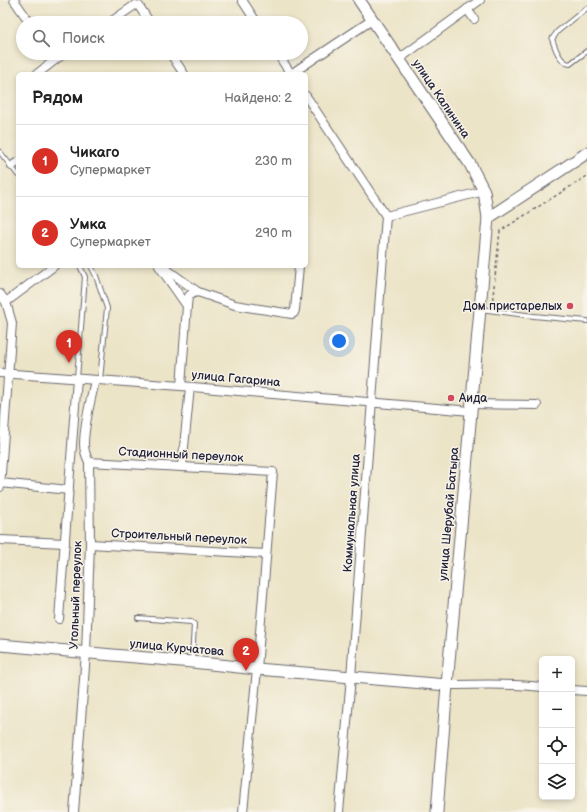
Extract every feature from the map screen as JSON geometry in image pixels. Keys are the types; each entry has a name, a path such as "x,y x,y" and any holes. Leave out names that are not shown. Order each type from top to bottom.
{"street":[{"path":"14,0 25,16"},
{"path":"242,0 252,16"},
{"name":"улица Калинина","path":"359,0 470,164 484,191 488,218"},
{"path":"399,59 480,0"},
{"path":"119,16 135,5 139,6 145,16"},
{"path":"467,9 474,19"},
{"path":"294,72 372,20"},
{"path":"39,72 49,60"},
{"path":"175,60 183,72"},
{"path":"282,60 290,72"},
{"path":"308,99 386,216 484,191"},
{"path":"488,218 587,153"},
{"name":"Коммунальная улица","path":"339,812 351,677 386,216"},
{"name":"улица Шерубай Батыра","path":"437,812 488,218"},
{"path":"6,302 51,268"},
{"path":"166,268 198,292 235,305 292,314 294,313 299,268"},
{"path":"166,268 187,306"},
{"path":"182,466 186,386 187,306 188,297 192,293 198,292"},
{"path":"0,294 6,302 12,323 4,373 0,487"},
{"name":"улица Гагарина","path":"4,373 186,386 372,402 471,407 537,406"},
{"path":"59,619 77,379"},
{"name":"Угольный переулок","path":"74,812 86,653 90,544 88,462 84,445 85,430 98,380"},
{"name":"Стадионный переулок","path":"88,462 273,472 266,554"},
{"path":"0,483 69,490"},
{"path":"0,540 65,543"},
{"name":"Строительный переулок","path":"90,544 266,554"},
{"path":"243,812 266,554"},
{"name":"улица Курчатова","path":"0,645 447,685"},
{"path":"447,685 521,684 539,687"},
{"path":"575,690 587,691"}],"lane":[{"path":"587,8 558,31 552,39 562,61 566,63 570,64 587,51"},
{"path":"0,152 15,164"},
{"path":"77,379 85,277 81,268"},
{"path":"91,268 96,276 107,308 98,380"},
{"path":"480,309 587,321"},
{"path":"138,618 190,622 194,624 192,662"}],"path":[{"path":"492,310 500,231 587,176"}],"place":[{"name":"Дом пристарелых","path":"570,306"},
{"name":"Чикаго","path":"69,363"},
{"name":"Аида","path":"451,398"},
{"name":"Умка","path":"246,671"}]}
